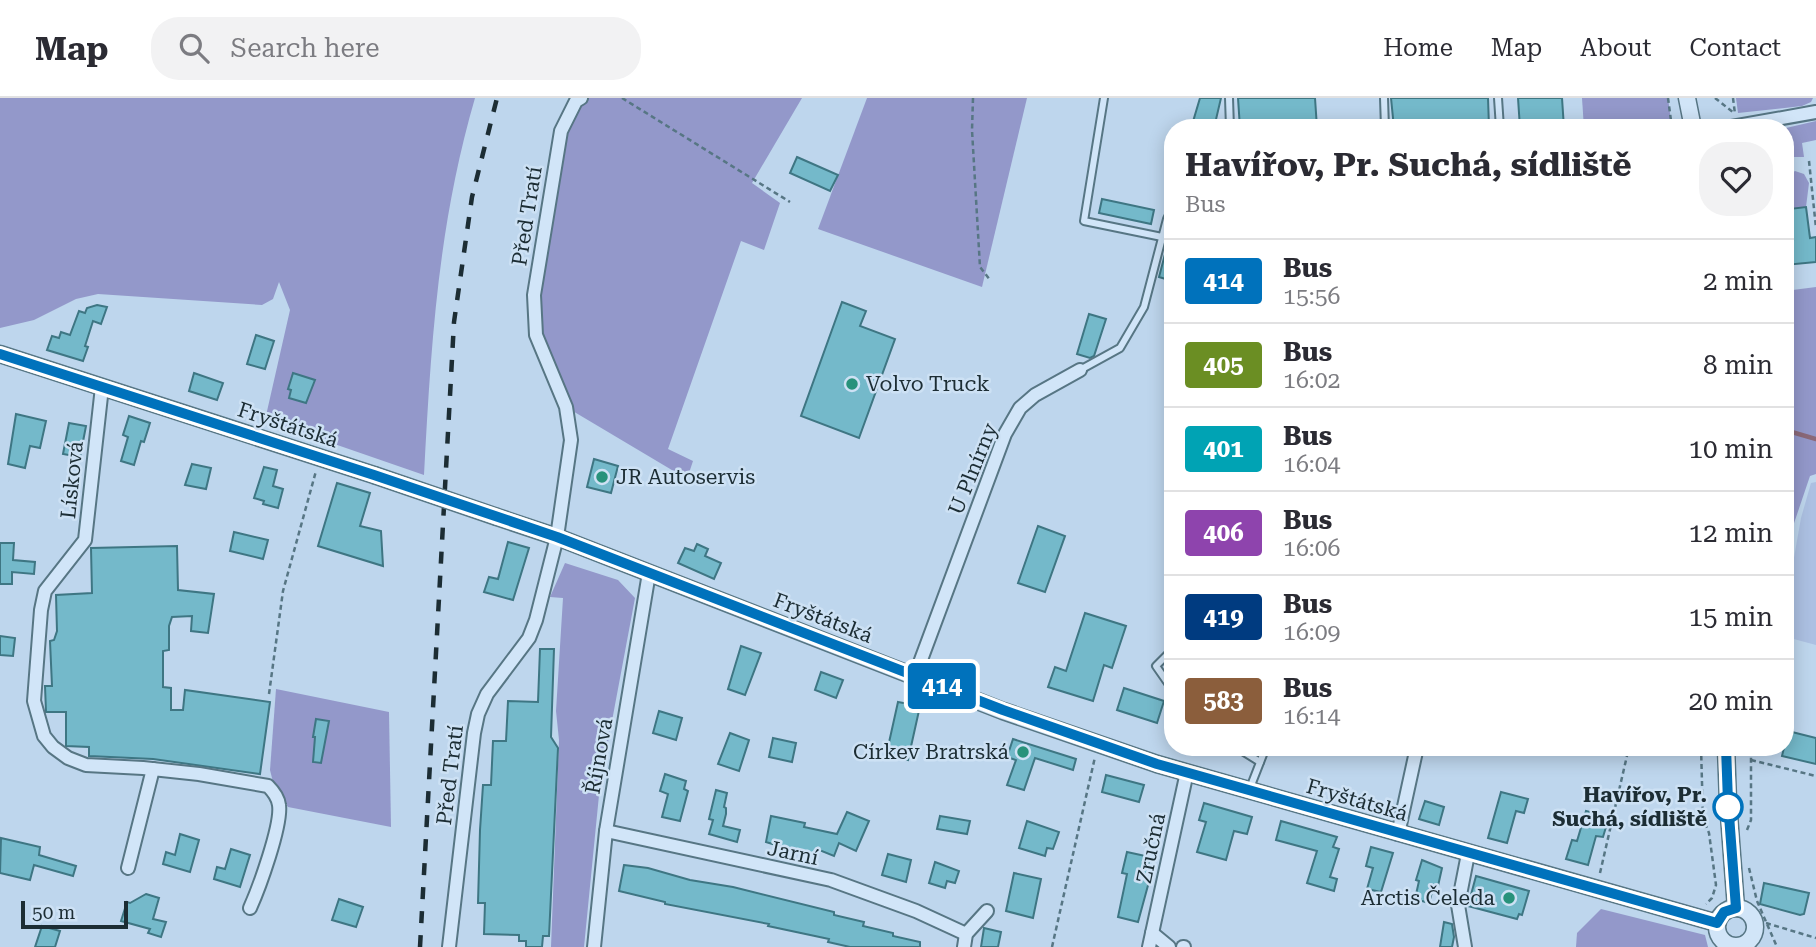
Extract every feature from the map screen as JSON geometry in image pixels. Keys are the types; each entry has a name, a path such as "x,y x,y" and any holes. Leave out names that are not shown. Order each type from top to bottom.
{"street":[{"name":"Před Tratí","path":"449,947 478,714 500,674 529,638 557,537 571,440 566,407 536,335 534,295 561,131 580,98"},
{"path":"1687,98 1691,119"},
{"path":"1777,119 1816,112"},
{"name":"Fryštátská","path":"0,354 557,537 1003,710 1098,743 1398,834 1717,923"},
{"name":"U Plnírny","path":"915,676 1005,434 1020,408 1035,395 1080,370"},
{"name":"Lísková","path":"102,387 85,540 46,591 41,610 34,701 44,736 68,758 86,765 153,769 268,786 278,800 279,812 262,880 250,908"},
{"name":"Říjnová","path":"594,947 606,831 649,573"},
{"path":"1398,834 1415,756"},
{"path":"1726,756 1736,908"},
{"path":"128,868 153,769"},
{"name":"Zručná","path":"1149,947 1187,772"},
{"name":"Jarní","path":"606,831 831,880 916,911 965,940 987,911"},
{"path":"1465,947 1458,905 1468,854"},
{"path":"1736,908 1743,909 1752,918 1754,931 1750,944 1728,946 1717,932 1717,923 1724,912 1736,908"},
{"path":"1152,933 1169,947"}],"lane":[{"path":"1104,98 1084,221 1162,237"},
{"path":"1229,98 1230,119"},
{"path":"1384,98 1385,119"},
{"path":"1498,98 1499,119"},
{"name":"U Plnírny","path":"1080,370 1120,348 1144,307 1164,230"},
{"path":"1164,658 1156,666 1164,678"},
{"path":"1251,756 1261,762"},
{"path":"1250,790 1263,756"}],"path":[{"path":"622,98 790,202"},
{"path":"973,98 972,130 980,267 990,280"},
{"path":"1668,98 1671,119"},
{"path":"1715,98 1735,114 1733,98"},
{"path":"1809,161 1816,228"},
{"path":"269,694 283,590 319,457"},
{"path":"1052,947 1098,743"},
{"path":"1596,890 1627,756"},
{"path":"1701,756 1703,818 1709,833 1716,886 1712,898 1702,906"},
{"path":"1745,833 1751,820 1751,759 1816,776"},
{"path":"1749,866 1757,901 1777,947"},
{"path":"1766,923 1816,938"}],"shaded area":[{"path":"0,98 475,98 462,145 444,239 433,332 424,475 265,420 290,310 279,282 273,299 262,305 98,294 76,299 34,320 0,328"},
{"path":"581,98 802,98 752,183 780,203 764,250 741,241 668,449 693,461 687,479 566,407 546,361 534,295 561,131"},
{"path":"867,98 1027,98 982,287 818,229"},
{"path":"1582,98 1668,98 1671,119 1583,119"},
{"path":"1736,98 1813,98 1802,106 1738,113"},
{"path":"1816,121 1816,140 1802,143 1804,157 1794,157 1794,126"},
{"path":"1794,172 1804,174 1809,183 1806,207 1794,208"},
{"path":"1816,287 1816,474 1810,476 1794,523 1794,290"},
{"path":"1816,482 1816,645 1794,639 1794,558 1811,483"},
{"path":"565,563 618,580 635,598 600,785 584,947 551,947 559,740 556,711 563,598 550,597"},
{"path":"276,689 389,712 391,827 288,807 273,782 270,770"},
{"path":"1601,909 1705,935 1708,947 1576,947 1577,933"}],"building":[{"path":"1200,98 1221,98 1216,119 1194,119"},
{"path":"1238,98 1315,98 1316,119 1239,119"},
{"path":"1391,98 1488,98 1489,119 1393,119"},
{"path":"1518,98 1562,98 1563,119 1519,119"},
{"path":"797,157 838,175 830,191 790,173"},
{"path":"1102,199 1154,210 1151,224 1099,213"},
{"path":"1806,207 1810,238 1816,237 1816,262 1794,264 1794,208"},
{"path":"1164,258 1164,279 1159,277"},
{"path":"842,302 866,311 860,326 895,339 859,438 801,416"},
{"path":"97,305 107,307 101,324 93,321 83,361 47,350 52,336 59,338 61,332 70,335 79,311 85,313 87,308"},
{"path":"1089,314 1106,319 1094,356 1090,358 1077,354"},
{"path":"256,335 274,341 265,369 247,364"},
{"path":"194,373 223,383 217,400 189,391"},
{"path":"293,373 315,380 306,403 289,398 291,390 288,389"},
{"path":"16,414 46,421 40,448 30,446 25,468 8,464"},
{"path":"129,416 150,423 134,465 121,461 128,437 123,435"},
{"path":"69,423 86,426 80,457 63,454"},
{"name":"JR Autoservis","path":"594,459 618,466 611,493 587,487"},
{"path":"192,464 211,468 206,489 185,485"},
{"path":"264,467 277,470 273,486 283,489 278,508 254,498"},
{"path":"337,483 370,493 360,526 381,531 383,566 318,546"},
{"path":"1038,526 1065,536 1045,592 1018,583"},
{"path":"234,532 268,540 263,559 230,551"},
{"path":"508,542 529,548 513,600 484,592 489,577 498,579"},
{"path":"0,543 14,543 13,560 35,562 34,574 12,572 12,584 0,584"},
{"path":"697,544 708,549 705,556 721,563 714,579 678,563 685,548 694,551"},
{"path":"177,546 178,590 214,594 208,633 191,631 192,616 172,617 169,626 169,650 163,651 163,687 171,688 171,710 183,710 185,690 270,702 260,774 153,759 89,756 89,747 66,746 66,712 46,712 45,686 52,686 50,641 54,640 57,631 56,595 92,593 91,548"},
{"path":"1085,613 1126,626 1112,668 1104,665 1093,701 1048,687 1055,667 1066,671"},
{"path":"0,636 15,638 13,656 0,655"},
{"path":"741,646 761,653 745,695 728,689"},
{"path":"540,649 554,649 551,737 558,748 549,936 543,936 542,947 526,947 526,941 519,941 519,935 484,934 485,903 478,903 480,830 483,785 491,785 493,741 506,741 508,701 538,702"},
{"path":"821,672 843,680 836,698 815,690"},
{"path":"1124,688 1164,701 1157,723 1117,710"},
{"path":"898,702 920,706 908,760 886,756"},
{"path":"659,711 682,718 676,740 653,733"},
{"path":"316,719 329,721 321,763 313,762"},
{"path":"1794,732 1816,738 1816,764 1782,756 1794,756"},
{"path":"730,733 749,740 739,771 718,764"},
{"path":"773,738 796,743 792,762 769,757"},
{"path":"1013,739 1076,759 1073,770 1035,758 1024,790 1007,785 1016,760 1007,757"},
{"path":"665,774 686,781 684,789 688,791 680,821 662,817 668,794 660,791"},
{"path":"1106,775 1144,785 1139,802 1102,792"},
{"path":"716,790 727,793 723,826 740,830 737,842 709,834 713,820 709,819"},
{"path":"1501,792 1528,799 1524,813 1516,811 1507,843 1488,838"},
{"path":"1425,801 1444,807 1439,825 1419,819"},
{"path":"1204,803 1252,817 1247,834 1234,831 1226,860 1197,852 1206,822 1199,820"},
{"path":"1586,811 1609,817 1603,837 1596,836 1588,865 1566,859 1572,840 1577,841"},
{"path":"847,812 869,821 856,851 839,843 834,856 817,849 815,857 766,842 771,816 805,823 804,827 837,834"},
{"path":"940,816 970,821 967,834 937,829"},
{"path":"1027,821 1059,832 1053,849 1047,848 1045,856 1019,848"},
{"path":"1281,821 1337,837 1333,847 1339,849 1330,877 1337,879 1334,891 1307,883 1317,851 1276,840"},
{"path":"180,834 199,840 190,872 163,864 166,852 175,855"},
{"path":"1,838 40,847 39,855 76,866 73,876 34,865 30,880 0,873"},
{"path":"1371,847 1393,853 1381,892 1367,889 1373,868 1366,866"},
{"path":"231,849 250,855 240,887 214,879 217,867 225,869"},
{"path":"1127,852 1150,857 1148,866 1153,867 1138,922 1118,917 1127,874 1122,873"},
{"path":"888,854 911,860 906,882 882,875"},
{"path":"1422,860 1442,868 1438,886 1434,885 1429,903 1415,899 1419,881 1416,880"},
{"path":"935,862 959,871 955,883 947,881 945,888 929,883"},
{"path":"624,865 733,887 834,912 834,915 864,922 863,926 920,942 920,947 850,947 828,942 829,939 768,926 769,924 665,904 619,891"},
{"path":"1014,873 1041,879 1033,918 1006,911"},
{"path":"1476,876 1529,891 1522,915 1519,914 1517,919 1468,906"},
{"path":"1764,883 1809,893 1804,914 1760,904"},
{"path":"146,894 159,898 153,919 166,922 161,937 148,933 150,929 121,921 127,902"},
{"path":"339,899 363,907 356,927 332,920"},
{"path":"1444,922 1452,924 1452,947 1440,947"},
{"path":"42,926 60,931 55,947 35,947"},
{"path":"984,928 1001,932 998,947 981,947"}],"waterway":[{"path":"1794,433 1816,439"}],"railway":[{"path":"420,947 454,322 472,197 497,98"}],"bus line":[{"name":"414","path":"0,354 557,537 1003,710 1157,764 1717,923 1724,912 1736,908 1726,756"}],"place":[{"name":"Volvo Truck","path":"852,384"},
{"name":"JR Autoservis","path":"602,477"},
{"name":"Církev Bratrská","path":"1023,752"},
{"name":"Havířov, Pr. Suchá, sídliště","path":"1728,807"},
{"name":"Arctis Čeleda","path":"1509,898"}]}
